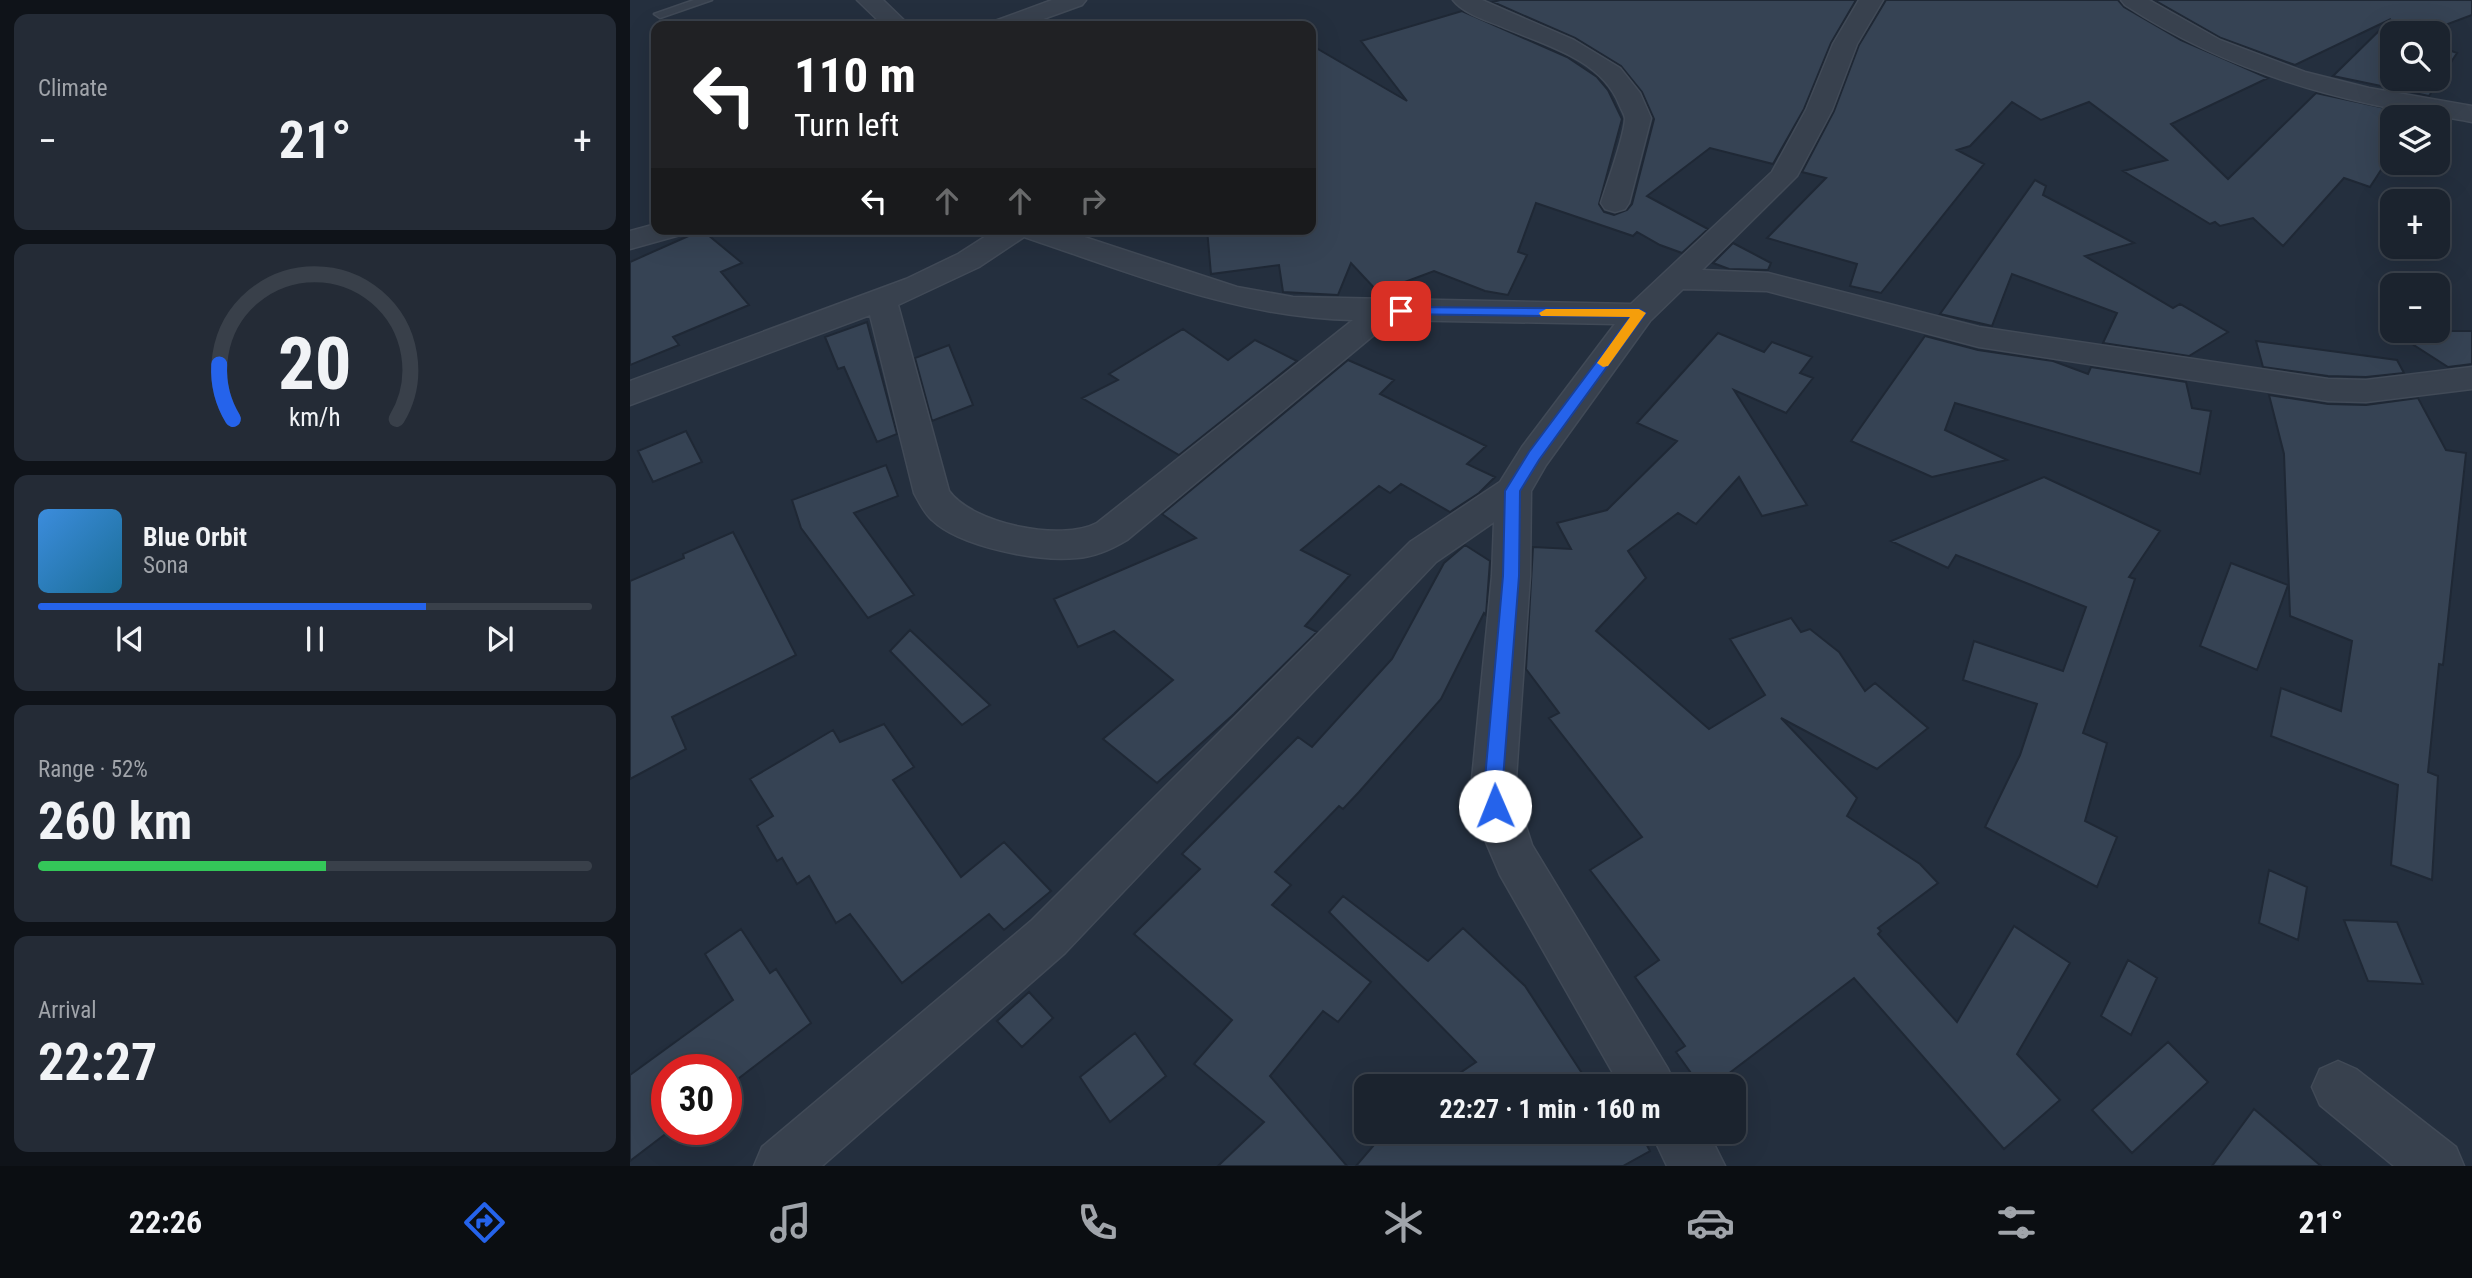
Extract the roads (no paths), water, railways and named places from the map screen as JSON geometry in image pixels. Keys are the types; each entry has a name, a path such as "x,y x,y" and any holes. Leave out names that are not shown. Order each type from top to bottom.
{"street":[{"path":"869,0 892,21"},
{"path":"1017,21 1074,0"},
{"path":"1465,0 1511,24 1585,54 1606,67 1620,81 1634,104 1638,118 1615,203"},
{"path":"781,1166 1048,937 1423,552 1513,491 1534,456 1639,313 1783,176 1819,110 1845,44 1871,0"},
{"path":"2133,0 2171,26 2213,46 2295,78 2357,94 2472,114"},
{"path":"630,240 651,234"},
{"path":"630,394 882,301 991,249 1008,235"},
{"path":"1048,235 1232,296 1293,307 1384,311 1639,313"},
{"path":"1677,279 1768,282 1979,337 2328,390 2366,391 2472,378"},
{"path":"882,301 932,494 943,509 979,530 1056,544 1099,540 1114,530 1384,311"},
{"path":"1513,491 1511,576 1494,779 1495,806 1503,834 1516,860 1642,1074"},
{"path":"2338,1087 2437,1166"},
{"path":"1685,1144 1698,1166"}],"lane":[{"path":"660,14 706,0"}]}
